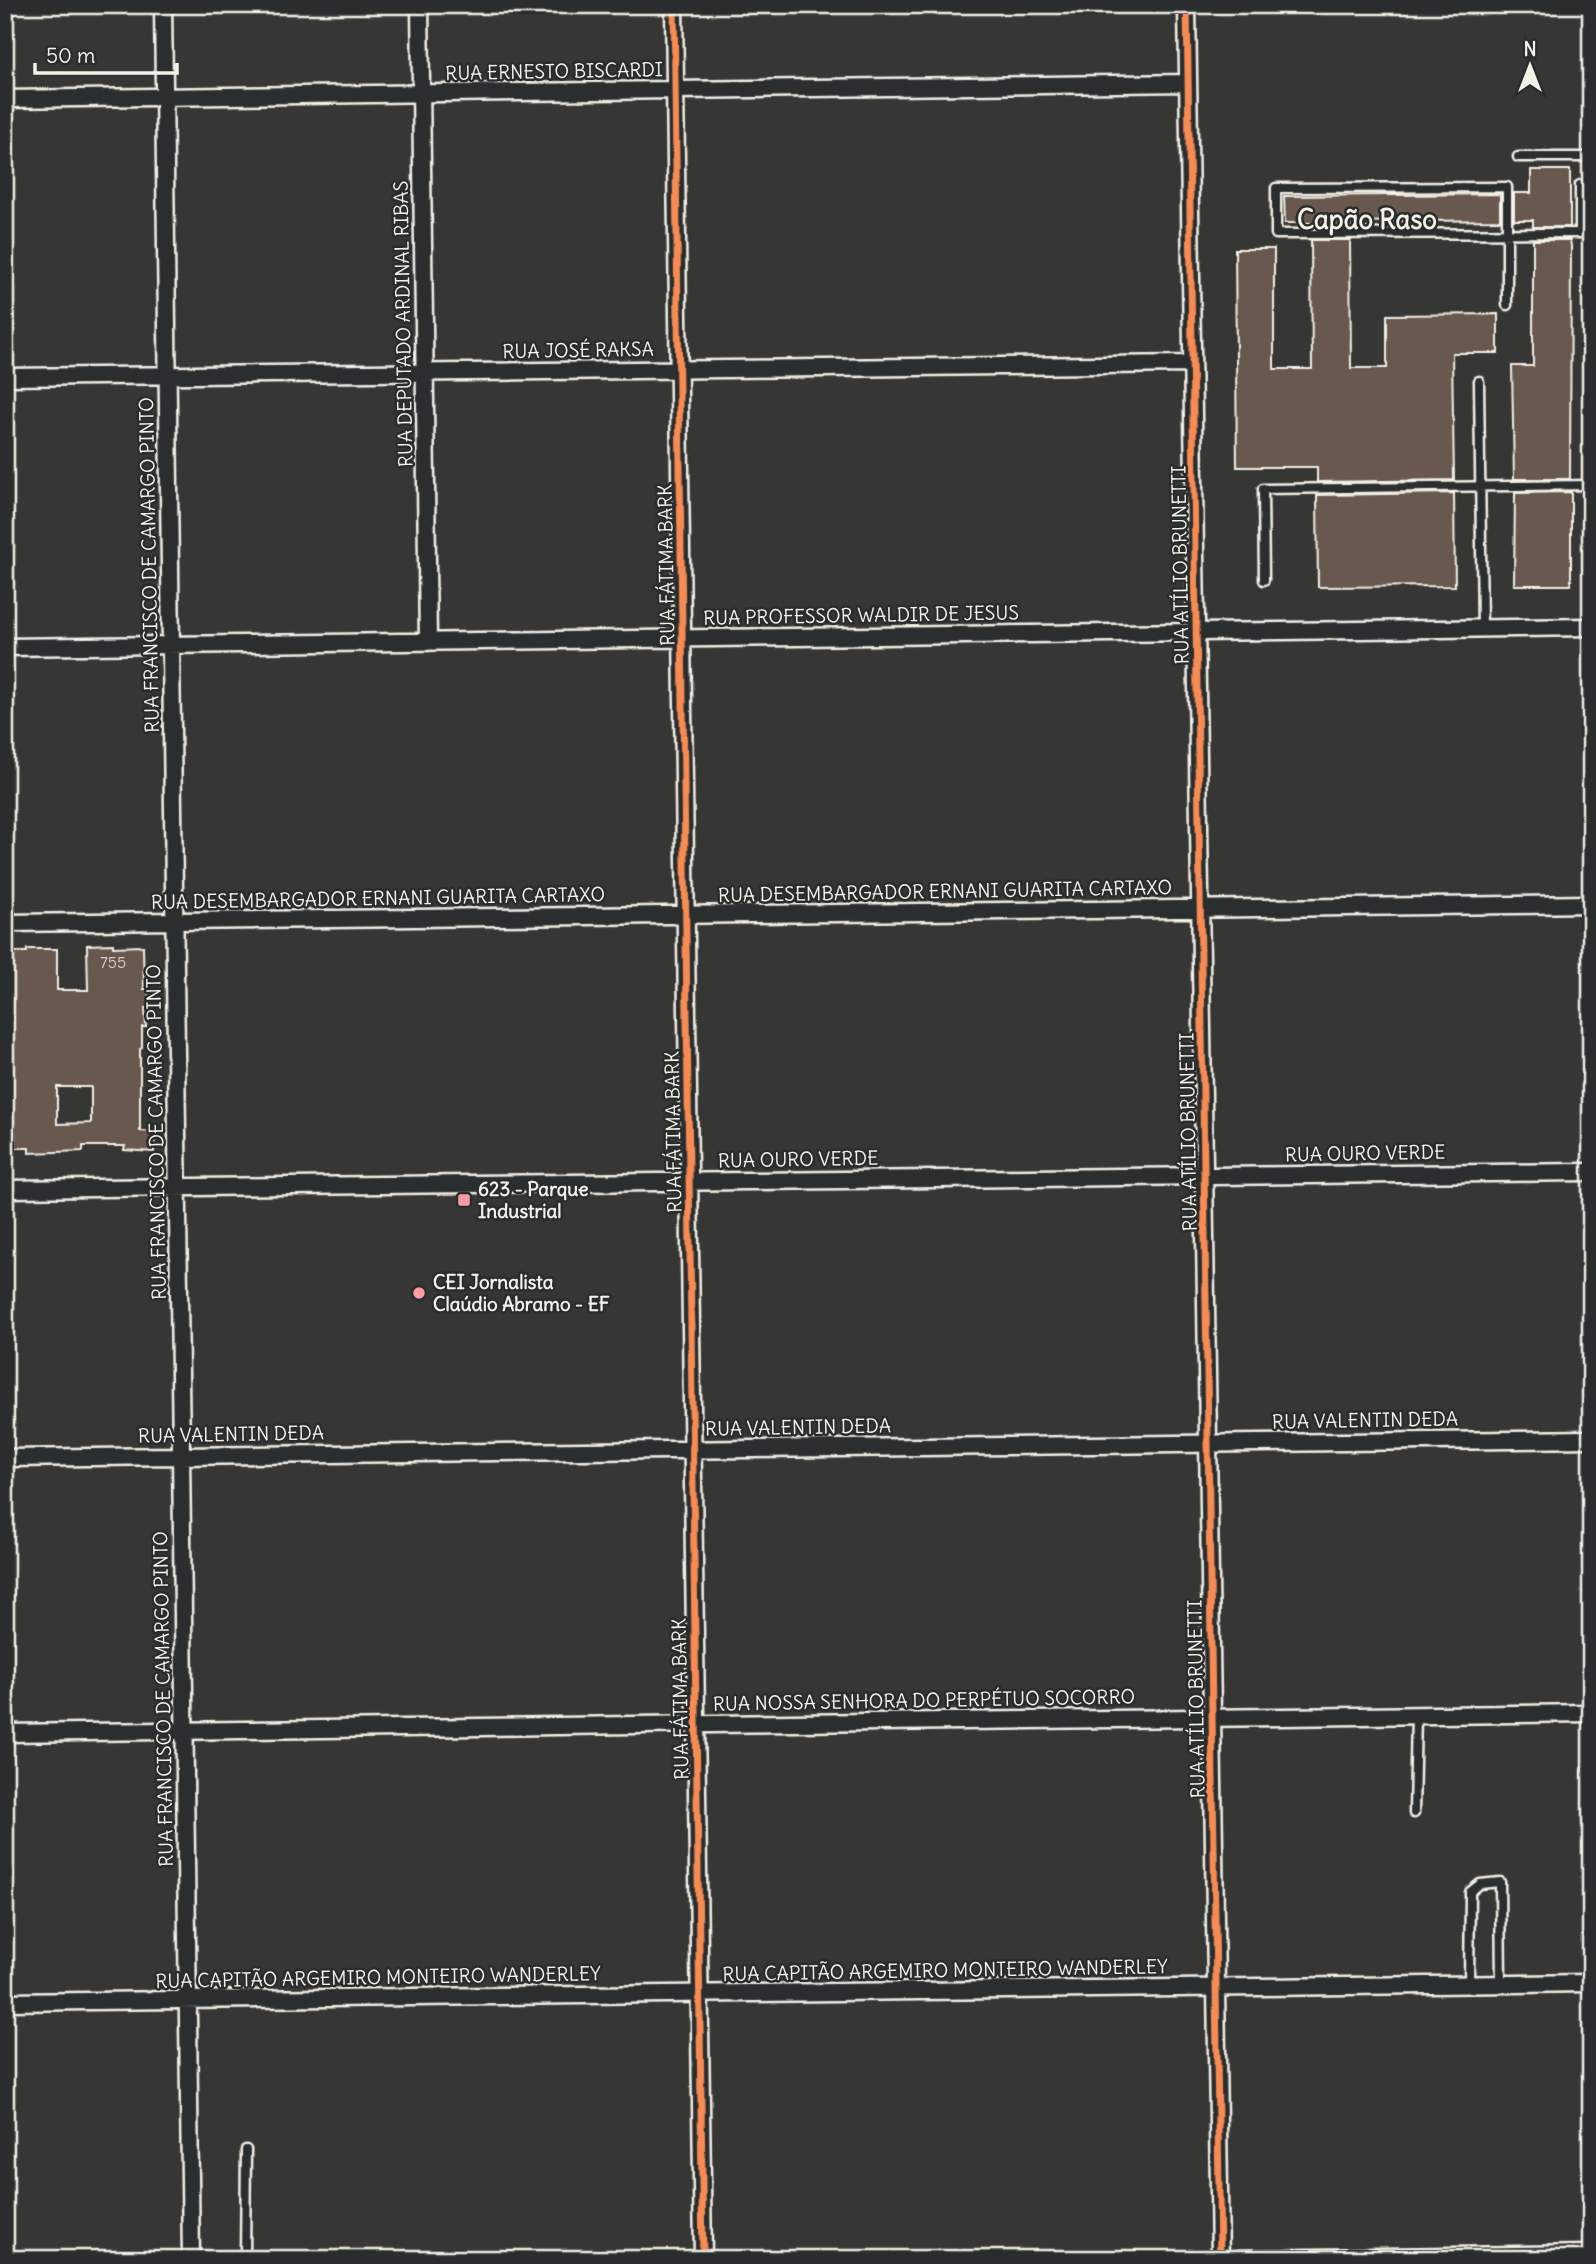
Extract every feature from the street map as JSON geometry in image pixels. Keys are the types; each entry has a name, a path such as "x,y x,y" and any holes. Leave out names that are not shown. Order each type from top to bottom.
{"street":[{"name":"RUA FRANCISCO DE CAMARGO PINTO","path":"163,5 191,2259"},
{"name":"RUA DEPUTADO ARDINAL RIBAS","path":"420,5 428,642"},
{"name":"RUA FÁTIMA BARK","path":"674,5 703,2259"},
{"name":"RUA ATÍLIO BRUNETTI","path":"1187,5 1220,2259"},
{"name":"RUA ERNESTO BISCARDI","path":"5,99 1188,83"},
{"name":"RUA JOSÉ RAKSA","path":"5,377 1192,364"},
{"name":"RUA PROFESSOR WALDIR DE JESUS","path":"5,647 1591,626"},
{"name":"RUA DESEMBARGADOR ERNANI GUARITA CARTAXO","path":"5,923 1591,904"},
{"name":"RUA OURO VERDE","path":"5,1189 1591,1172"},
{"name":"RUA VALENTIN DEDA","path":"5,1458 1591,1439"},
{"name":"RUA NOSSA SENHORA DO PERPÉTUO SOCORRO","path":"5,1733 1591,1713"},
{"name":"RUA CAPITÃO ARGEMIRO MONTEIRO WANDERLEY","path":"5,2002 1591,1983"},
{"path":"1239,2259 1591,2254"}],"lane":[{"path":"1518,157 1591,157"},
{"path":"1580,186 1580,233"},
{"path":"1507,305 1507,233 1507,187 1276,188 1276,234 1507,233 1591,233"},
{"path":"1479,381 1482,628"},
{"path":"1264,580 1263,489 1591,485"},
{"path":"1414,1813 1416,1715"},
{"path":"1469,1984 1470,1892 1480,1884 1500,1882 1501,1984"},
{"path":"245,2259 246,2150"}],"building":[{"path":"1531,170 1570,170 1570,227 1533,227 1533,220 1514,220 1514,193 1531,193"},
{"path":"1500,194 1500,220 1350,222 1350,227 1311,227 1311,223 1285,223 1284,196"},
{"path":"1311,240 1350,240 1351,368 1387,368 1387,315 1498,314 1498,353 1452,353 1454,480 1317,482 1317,467 1237,467 1235,249 1274,249 1274,369 1312,369"},
{"path":"1533,240 1570,240 1571,246 1570,479 1514,479 1512,366 1533,366"},
{"path":"1571,492 1571,585 1514,585 1515,493"},
{"path":"1454,493 1455,586 1318,587 1317,495"},
{"path":"87,945 143,946 144,989 149,989 149,1008 145,1008 146,1027 142,1027 140,1049 140,1131 155,1132 154,1152 124,1150 125,1146 83,1146 83,1151 29,1153 29,1148 5,1148 5,952 57,949 57,990 88,990","holes":["57,1087 91,1087 91,1123 57,1124"]}],"cycle path":[{"path":"674,5 703,2259"},
{"path":"1187,5 1220,2259"}],"place":[{"name":"623 - Parque Industrial","path":"464,1200"},
{"name":"CEI Jornalista Claúdio Abramo - EF","path":"419,1293"}],"district":[{"name":"Capão Raso","path":"1367,220"}]}
